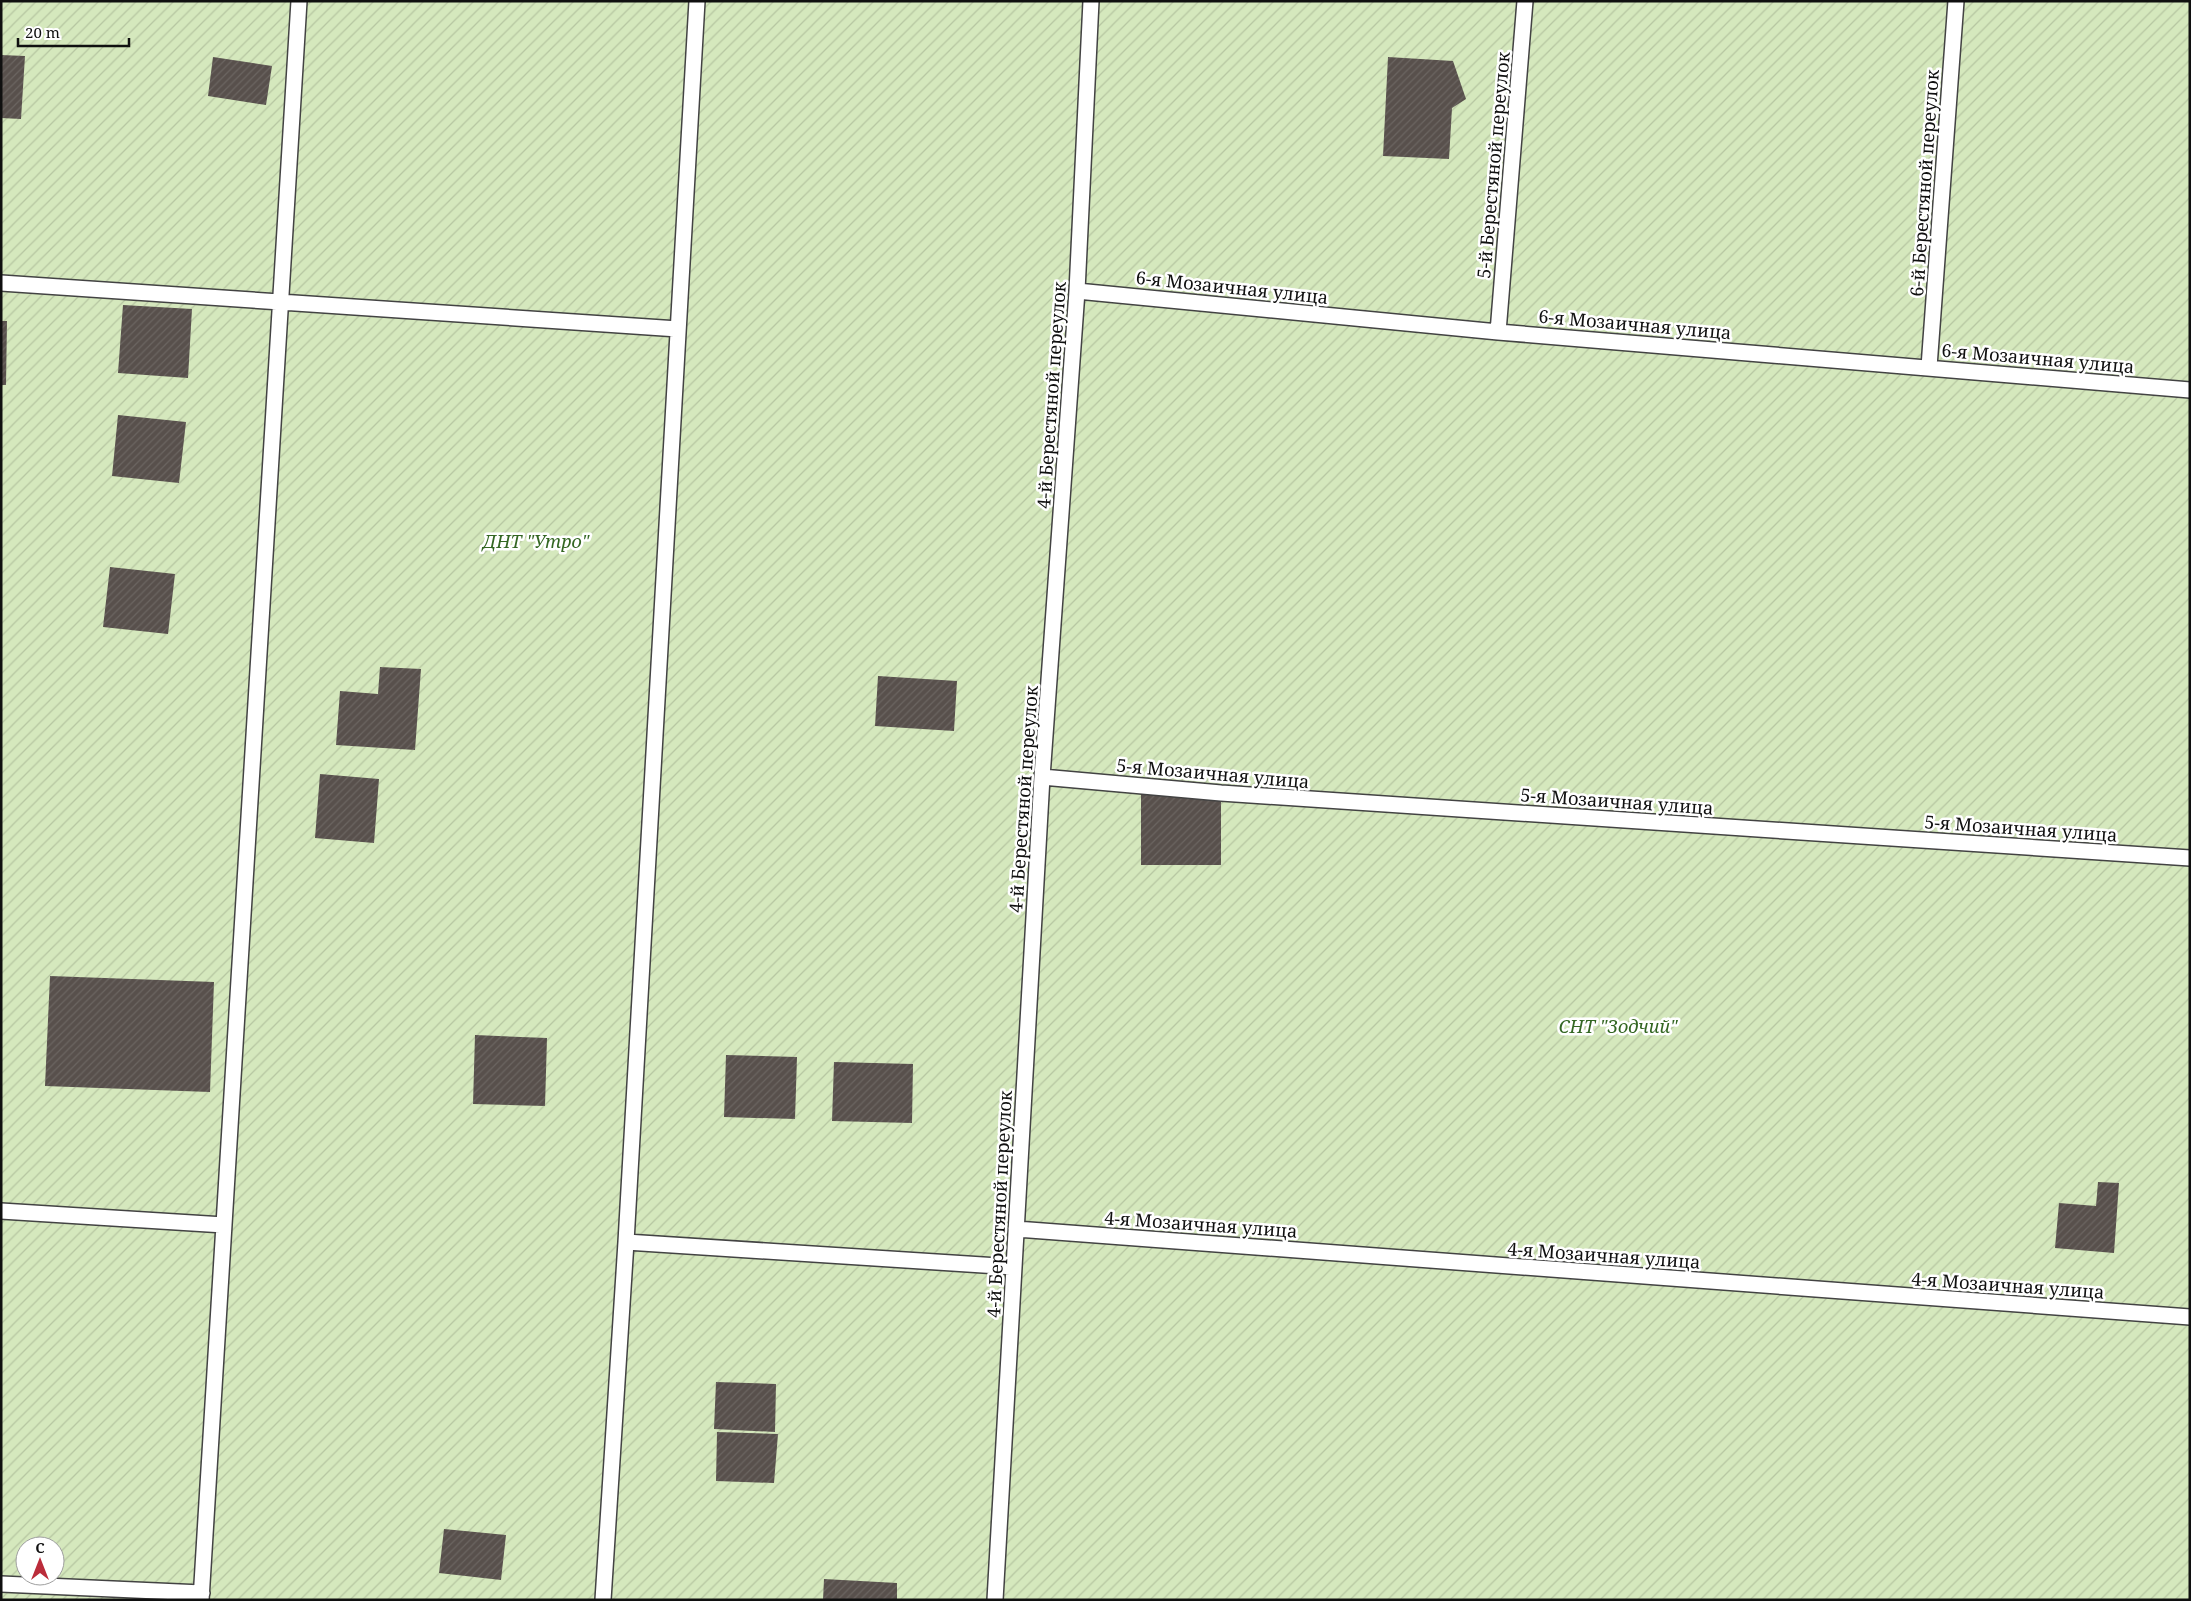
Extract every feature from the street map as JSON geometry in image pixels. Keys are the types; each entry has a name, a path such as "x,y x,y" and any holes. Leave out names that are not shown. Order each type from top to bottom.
{"lane":[{"path":"1,1584 202,1596 299,1"},
{"path":"603,1600 626,1242 697,1"},
{"name":"4-й Берестяной переулок","path":"995,1600 1042,777 1077,291 1091,1"},
{"name":"5-й Берестяной переулок","path":"1498,332 1525,1"},
{"name":"6-й Берестяной переулок","path":"1929,367 1956,1"},
{"path":"1,283 678,328"},
{"name":"6-я Мозаичная улица","path":"1077,291 1498,332 2190,390"},
{"name":"5-я Мозаичная улица","path":"1042,777 1221,793 2190,858"},
{"path":"1,1211 224,1225"},
{"name":"4-я Мозаичная улица","path":"1016,1229 2190,1317"},
{"path":"626,1242 1014,1267"}],"green space":[{"path":"1,1 2190,1 2190,1600 1,1600"}],"building":[{"path":"1,55 25,56 21,119 1,118"},
{"path":"213,57 272,66 266,105 208,96"},
{"path":"1388,57 1453,61 1466,99 1452,108 1449,159 1383,156"},
{"path":"123,305 192,309 188,378 118,373"},
{"path":"1,321 7,321 6,385 1,385"},
{"path":"118,415 186,422 179,483 112,476"},
{"path":"110,567 175,574 168,634 103,627"},
{"path":"380,667 421,669 415,750 336,745 340,691 378,694"},
{"path":"878,676 957,681 954,731 875,726"},
{"path":"320,774 379,779 374,843 315,838"},
{"path":"1141,793 1221,793 1221,865 1141,865"},
{"path":"50,976 214,982 210,1092 45,1086"},
{"path":"475,1035 547,1038 545,1106 473,1104"},
{"path":"726,1055 797,1057 795,1119 724,1117"},
{"path":"834,1062 913,1064 912,1123 832,1121"},
{"path":"2098,1182 2119,1183 2114,1253 2055,1248 2059,1203 2096,1206"},
{"path":"716,1382 776,1384 775,1432 714,1429"},
{"path":"717,1432 778,1434 774,1483 716,1481"},
{"path":"444,1529 506,1535 501,1580 439,1573"},
{"path":"824,1579 897,1583 897,1600 823,1600"}],"park label":[{"name":"ДНТ \"Утро\"","path":"536,541"},
{"name":"СНТ \"Зодчий\"","path":"1618,1026"}]}
